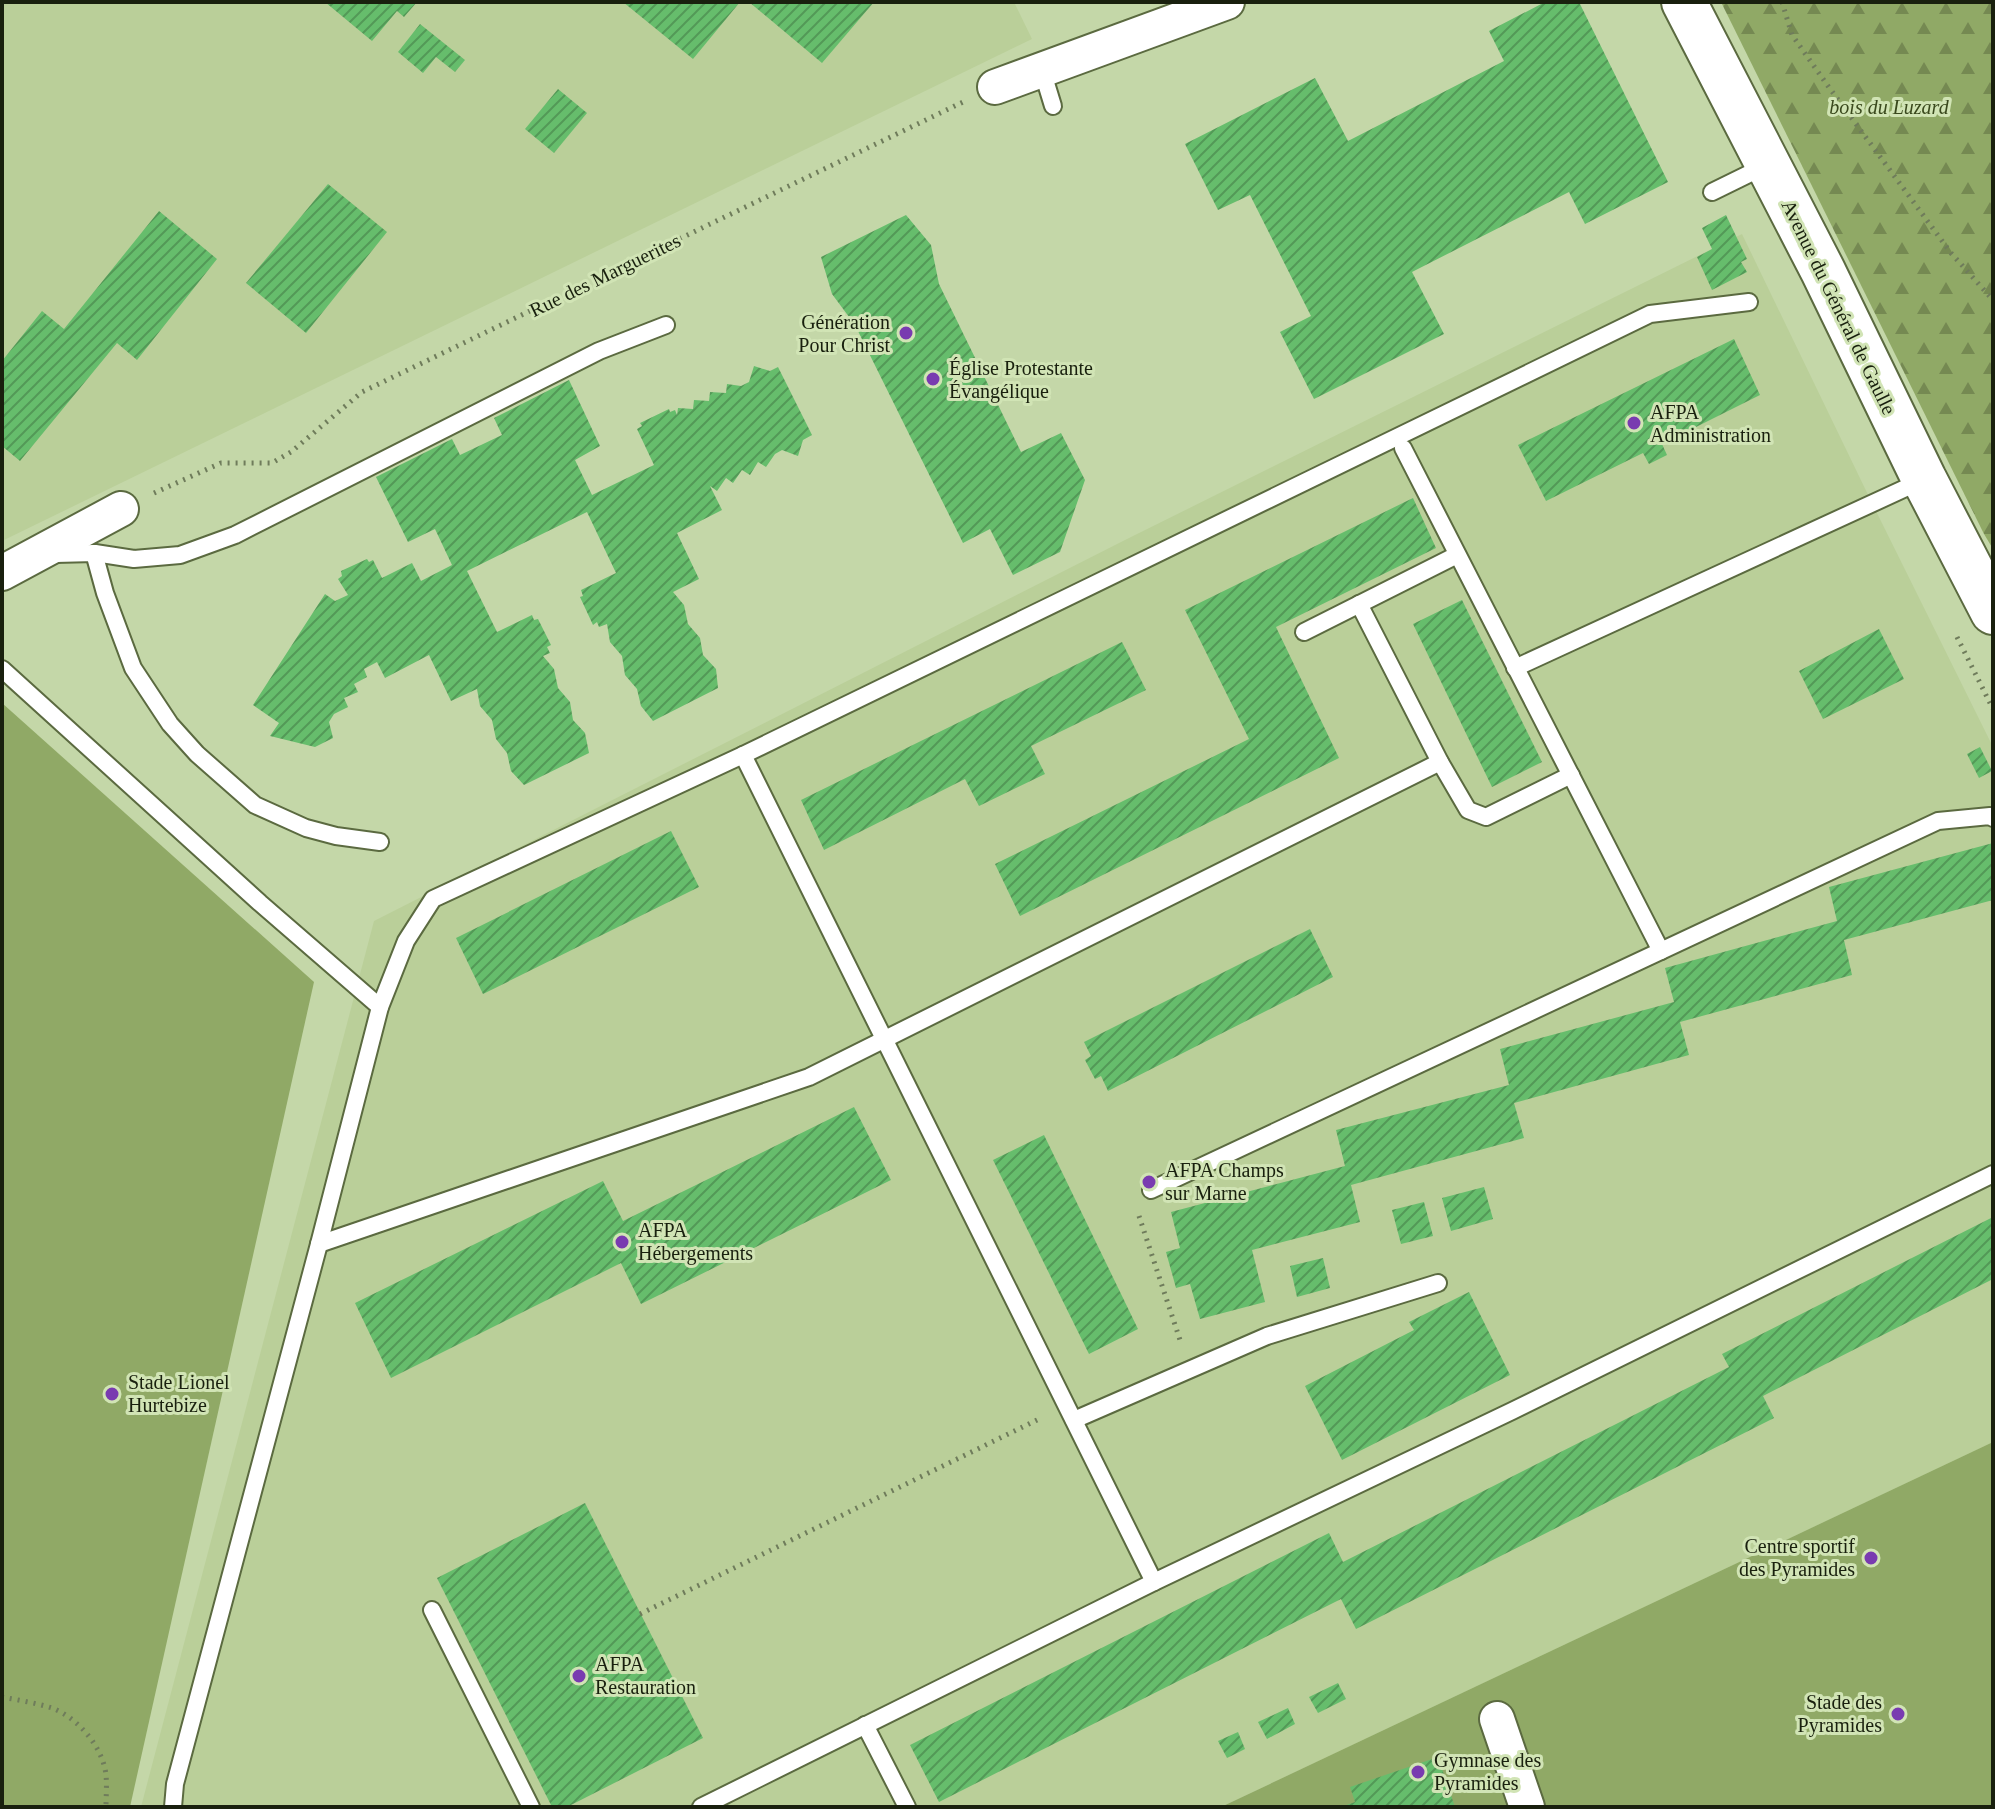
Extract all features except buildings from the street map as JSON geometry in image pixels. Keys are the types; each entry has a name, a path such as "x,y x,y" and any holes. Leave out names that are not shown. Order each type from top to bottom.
{"main road":[{"name":"Avenue du Général de Gaulle","path":"1684,2 1823,271 1924,479 1993,612"}],"street":[{"path":"995,87 1227,2"},
{"path":"2,573 121,509"},
{"path":"1497,1719 1527,1807"}],"lane":[{"path":"1042,70 1053,106"},
{"path":"1712,192 1768,165"},
{"path":"173,1807 175,1784 380,1007 406,941 433,899 743,755 1650,314 1749,302"},
{"path":"37,554 94,553 134,559 180,555 235,535 599,351 666,325"},
{"path":"1403,448 1661,951"},
{"path":"1515,668 1924,479"},
{"path":"94,553 105,593 133,668 170,724 197,754 255,805 306,828 380,842"},
{"path":"1304,632 1457,555"},
{"path":"1359,604 1468,810 1486,817 1571,775"},
{"path":"2,669 260,903 380,1007"},
{"path":"743,755 1154,1582"},
{"path":"319,1244 809,1077 1440,762"},
{"path":"1151,1190 1938,821 1993,818"},
{"path":"701,1807 1154,1582 1512,1411 1993,1174"},
{"path":"1071,1413 1190,1370 1267,1336 1438,1283"},
{"path":"432,1610 531,1807"},
{"path":"865,1725 907,1807"}],"path":[{"path":"1782,2 1792,35 1828,86 1951,253 1993,300"},
{"name":"Rue des Marguerites","path":"121,509 221,463 272,463 291,452 362,392 995,87"},
{"path":"1151,1190 1139,1215 1190,1370"},
{"path":"640,1614 1071,1413"},
{"path":"2,1697 54,1709 73,1721 93,1742 106,1775 106,1807"}],"shaded area":[{"path":"2,2 1014,2 1032,39 2,541"},
{"name":"AFPA Champs sur Marne","path":"1742,234 1993,747 1993,1442 1221,1807 141,1807 374,921 1125,540"}],"green space":[{"name":"bois du Luzard","path":"1721,2 1993,2 1993,549 1984,534"},
{"name":"Stade Lionel Hurtebize","path":"2,703 314,982 130,1807 2,1807"},
{"name":"Centre sportif des Pyramides","path":"1993,1442 1993,1807 1221,1807"}],"place":[{"name":"Génération Pour Christ","path":"906,333"},
{"name":"Église Protestante Évangélique","path":"933,379"},
{"name":"AFPA Administration","path":"1634,423"},
{"name":"AFPA Champs sur Marne","path":"1149,1182"},
{"name":"AFPA Hébergements","path":"622,1242"},
{"name":"Stade Lionel Hurtebize","path":"112,1394"},
{"name":"Centre sportif des Pyramides","path":"1871,1558"},
{"name":"AFPA Restauration","path":"579,1676"},
{"name":"Stade des Pyramides","path":"1898,1714"},
{"name":"Gymnase des Pyramides","path":"1418,1772"}]}
